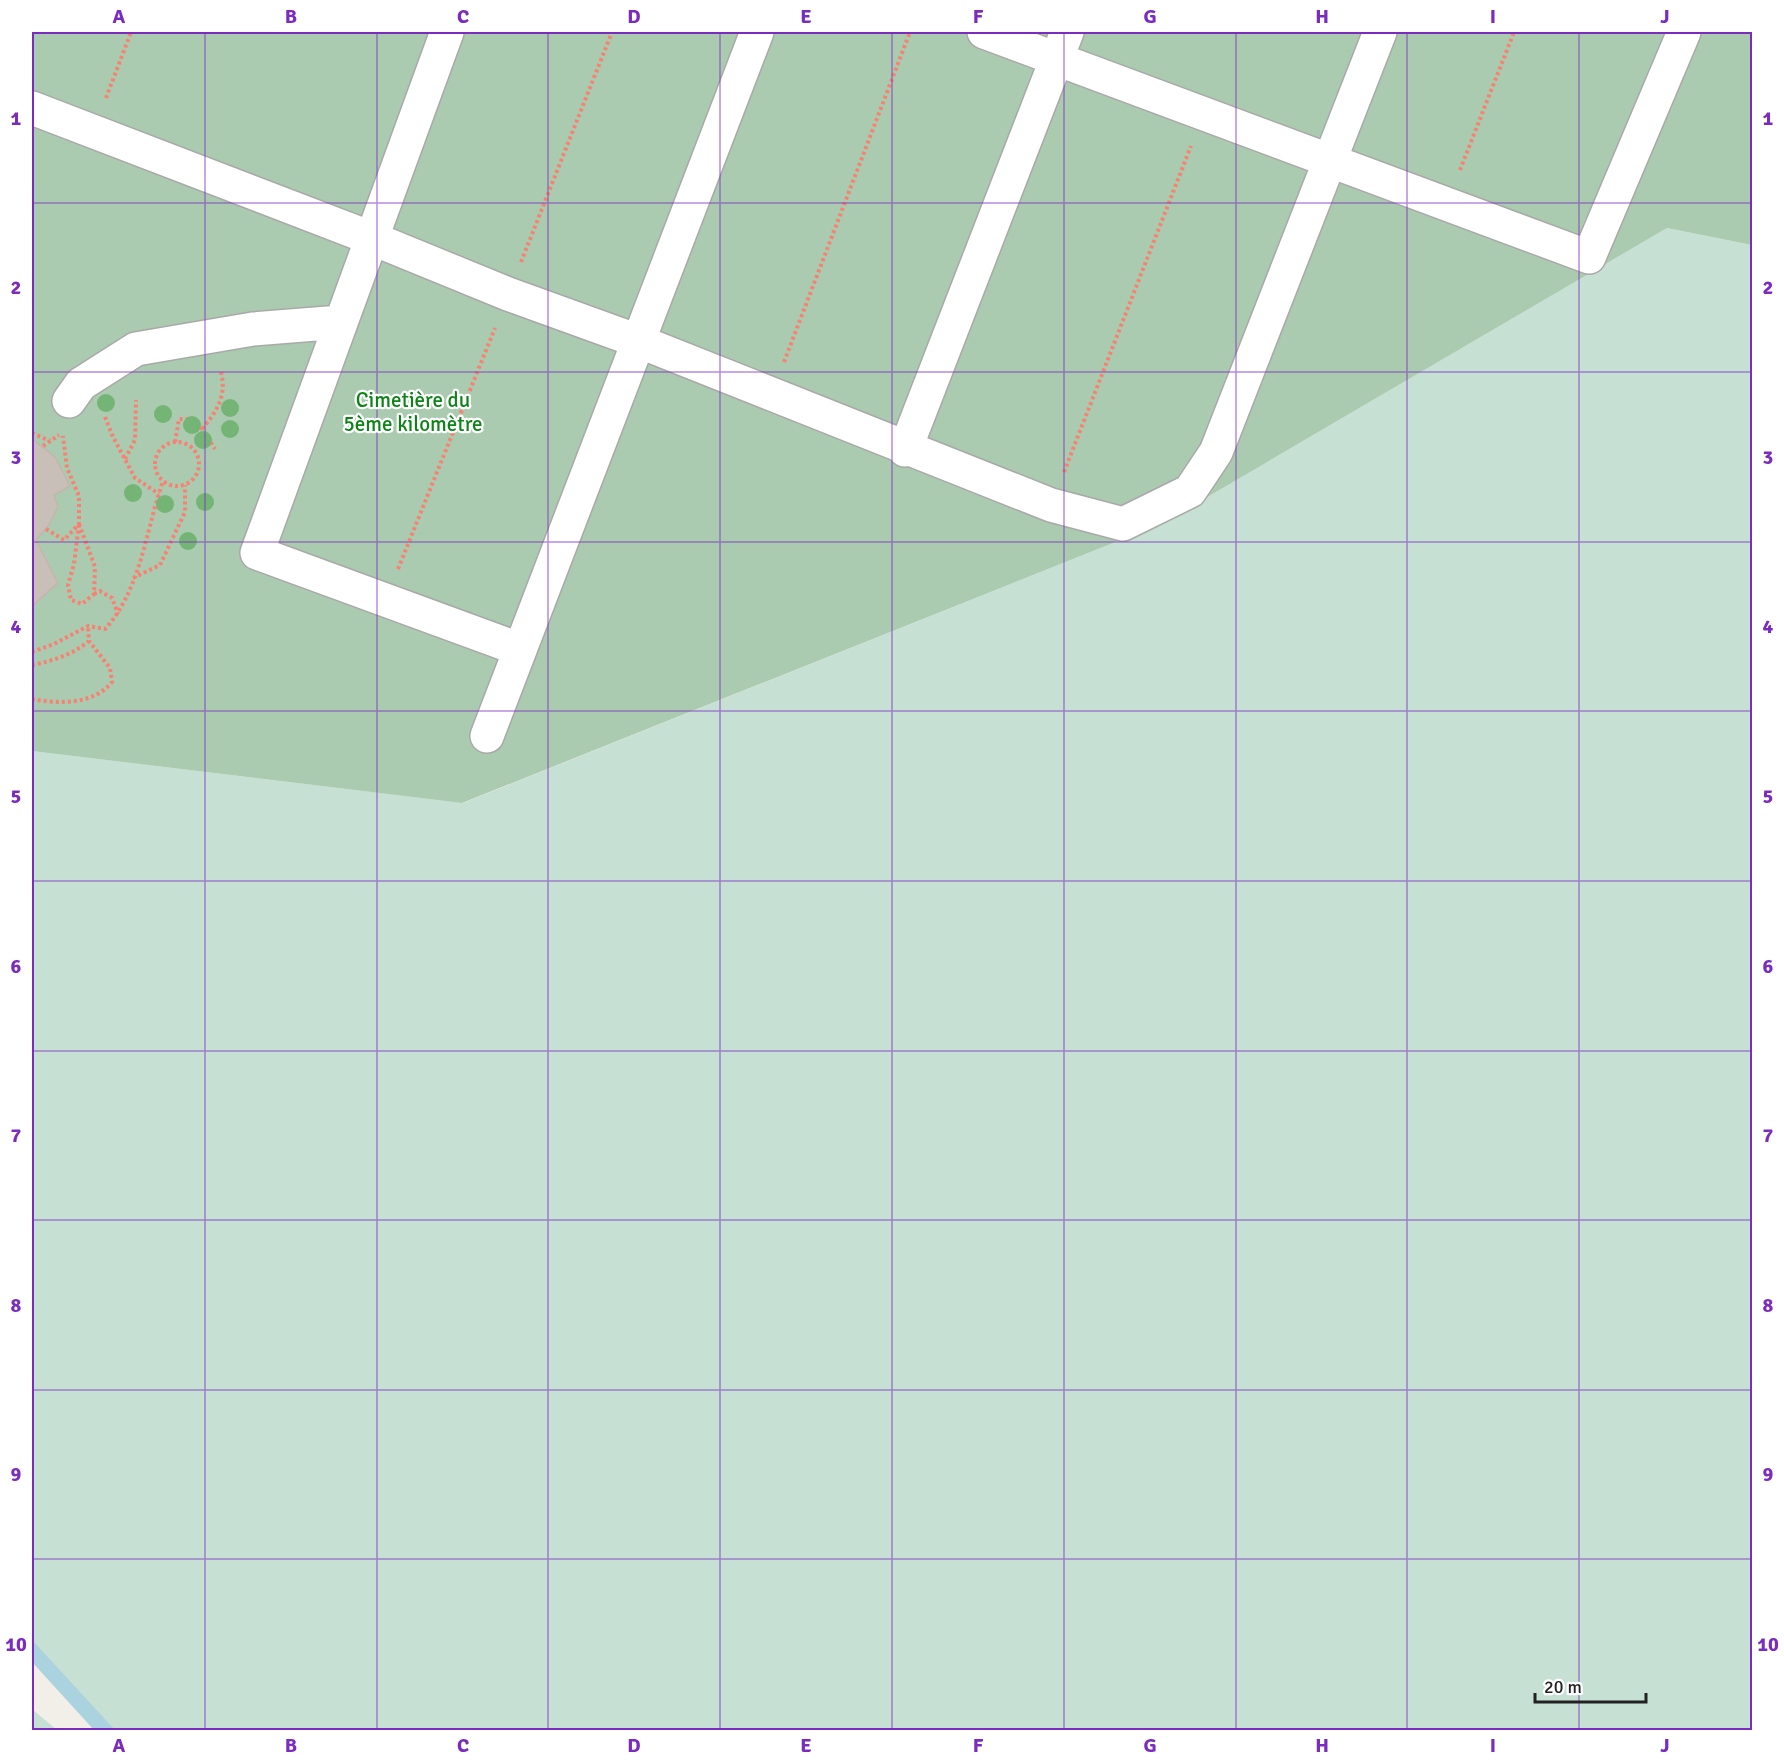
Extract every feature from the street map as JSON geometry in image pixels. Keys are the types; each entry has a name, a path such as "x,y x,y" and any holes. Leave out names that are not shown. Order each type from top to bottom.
{"lane":[{"path":"447,32 257,553 519,649"},
{"path":"487,736 757,32"},
{"path":"984,32 1062,46 1203,115 1589,257 1684,32"},
{"path":"32,108 371,238 508,294 638,341 905,450 1051,505 1122,524 1190,491 1216,452 1380,32"},
{"path":"905,450 1062,46"},
{"path":"69,389 136,349 253,329 341,322"}],"path":[{"path":"93,131 131,32"},
{"path":"771,395 910,32"},
{"path":"1446,205 1514,32"},
{"path":"1051,505 1203,115"},
{"path":"202,429 219,408 224,384 212,336"},
{"path":"125,459 135,440 136,400"},
{"path":"105,417 135,478 159,494"},
{"path":"176,442 179,419 191,419 202,429 215,448"},
{"path":"32,433 50,441"},
{"path":"43,446 62,433 67,468 79,496 79,524 74,564 68,585 71,600 82,604 100,591 112,598 118,615"},
{"path":"133,579 159,564 185,512 185,485 198,470 198,457 190,446 176,442 168,444 158,453 156,468 163,481 185,485"},
{"path":"32,651 54,644 88,626 105,629 118,615 151,529 163,481"},
{"path":"45,529 64,540 79,524"},
{"path":"79,524 95,567 94,594"},
{"path":"32,699 68,703 103,693 112,682 110,668 89,641 88,626"},
{"path":"32,665 53,661 89,641"}],"green space":[{"name":"Cimetière du 5ème kilomètre","path":"32,32 1752,32 1752,245 1667,228 1163,523 462,803 32,751"},
{"path":"1667,228 1752,245 1752,1730 102,1730 32,1652 32,751 463,803 1163,523"},
{"path":"32,1709 57,1730 32,1730"}],"water":[{"path":"32,1640 115,1730 94,1730 32,1662"}],"building":[{"path":"32,439 55,457 70,486 54,495 58,507 49,525 36,540 58,583 32,606"}]}
